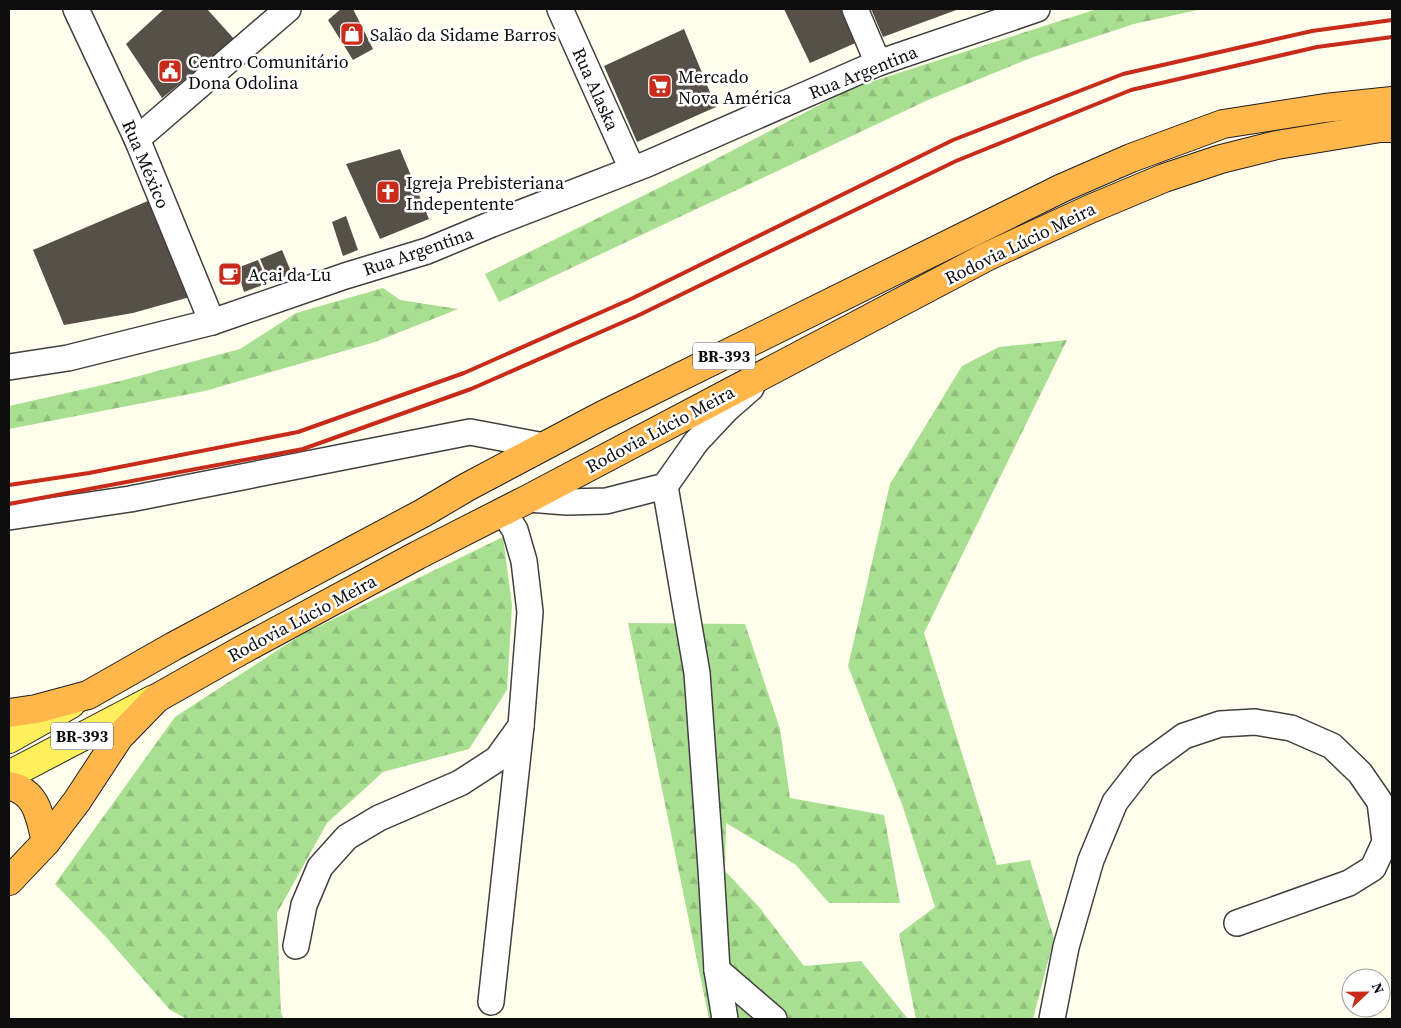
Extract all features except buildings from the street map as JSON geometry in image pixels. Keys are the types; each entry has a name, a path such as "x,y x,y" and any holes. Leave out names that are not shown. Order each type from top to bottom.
{"highway":[{"name":"Rodovia Lúcio Meira","path":"88,695 601,416 1062,188 1131,158 1223,124 1325,108 1392,101"},
{"name":"Rodovia Lúcio Meira","path":"157,698 240,650 503,511 528,500 986,257 1090,209 1164,178 1221,159 1277,145 1380,128 1392,128"},
{"path":"9,713 36,709 88,695"},
{"path":"9,881 46,842 119,737 157,698"},
{"path":"9,786 20,788 28,794 37,809 46,842"}],"main road":[{"name":"Rodovia Lúcio Meira","path":"9,739 88,695"},
{"name":"Rodovia Lúcio Meira","path":"9,775 157,698"}],"street":[{"name":"Rua México","path":"76,9 137,139 212,322"},
{"path":"137,139 288,9"},
{"name":"Rua Alaska","path":"560,9 632,169"},
{"path":"855,9 878,63"},
{"name":"Rua Argentina","path":"9,367 68,358 212,322 345,276 427,251 632,169 878,63 1038,9"},
{"path":"528,500 606,501 665,486 696,442 727,409 772,370"},
{"path":"9,516 130,499 470,432 544,446"},
{"path":"665,486 696,674 717,970 725,1019"},
{"path":"491,1002 521,726 530,612 524,560 515,530 503,511"},
{"path":"1052,1019 1066,947 1091,860 1115,802 1143,766 1184,736 1220,724 1255,722 1291,728 1332,746 1360,773 1380,802 1385,842 1373,868 1349,883 1237,923"},
{"path":"296,946 304,905 320,867 346,836 379,818 460,783 497,759 521,726"},
{"path":"717,970 774,1019"}],"green space":[{"path":"1097,9 1202,9 1134,24 1031,58 928,100 499,302 485,274 691,172 852,88"},
{"path":"383,288 400,300 458,309 375,342 205,391 9,429 9,406 120,381 240,349 296,313"},
{"path":"1067,340 924,633 997,865 1030,860 1054,938 1033,1019 916,1019 899,934 935,907 903,807 848,666 890,484 962,366 999,347"},
{"path":"503,537 512,605 507,690 469,749 383,772 327,823 277,913 281,1013 284,1019 187,1019 170,1010 106,937 55,884 175,717 301,635"},
{"path":"628,623 745,624 780,729 790,798 884,815 900,903 829,903 796,865 726,823 725,871 759,907 804,966 861,961 908,1019 709,1019"}],"railway":[{"path":"9,485 89,473 298,432 464,373 631,299 953,140 1123,74 1312,31 1392,20"},
{"path":"9,504 303,449 471,389 637,316 956,161 1131,90 1317,47 1392,37"}],"place":[{"name":"Salão da Sidame Barros","path":"352,34"},
{"name":"Centro Comunitário Dona Odolina","path":"170,71"},
{"name":"Mercado Nova América","path":"660,86"},
{"name":"Igreja Prebisteriana Indepentente","path":"388,192"},
{"name":"Açai da Lu","path":"230,274"}]}
